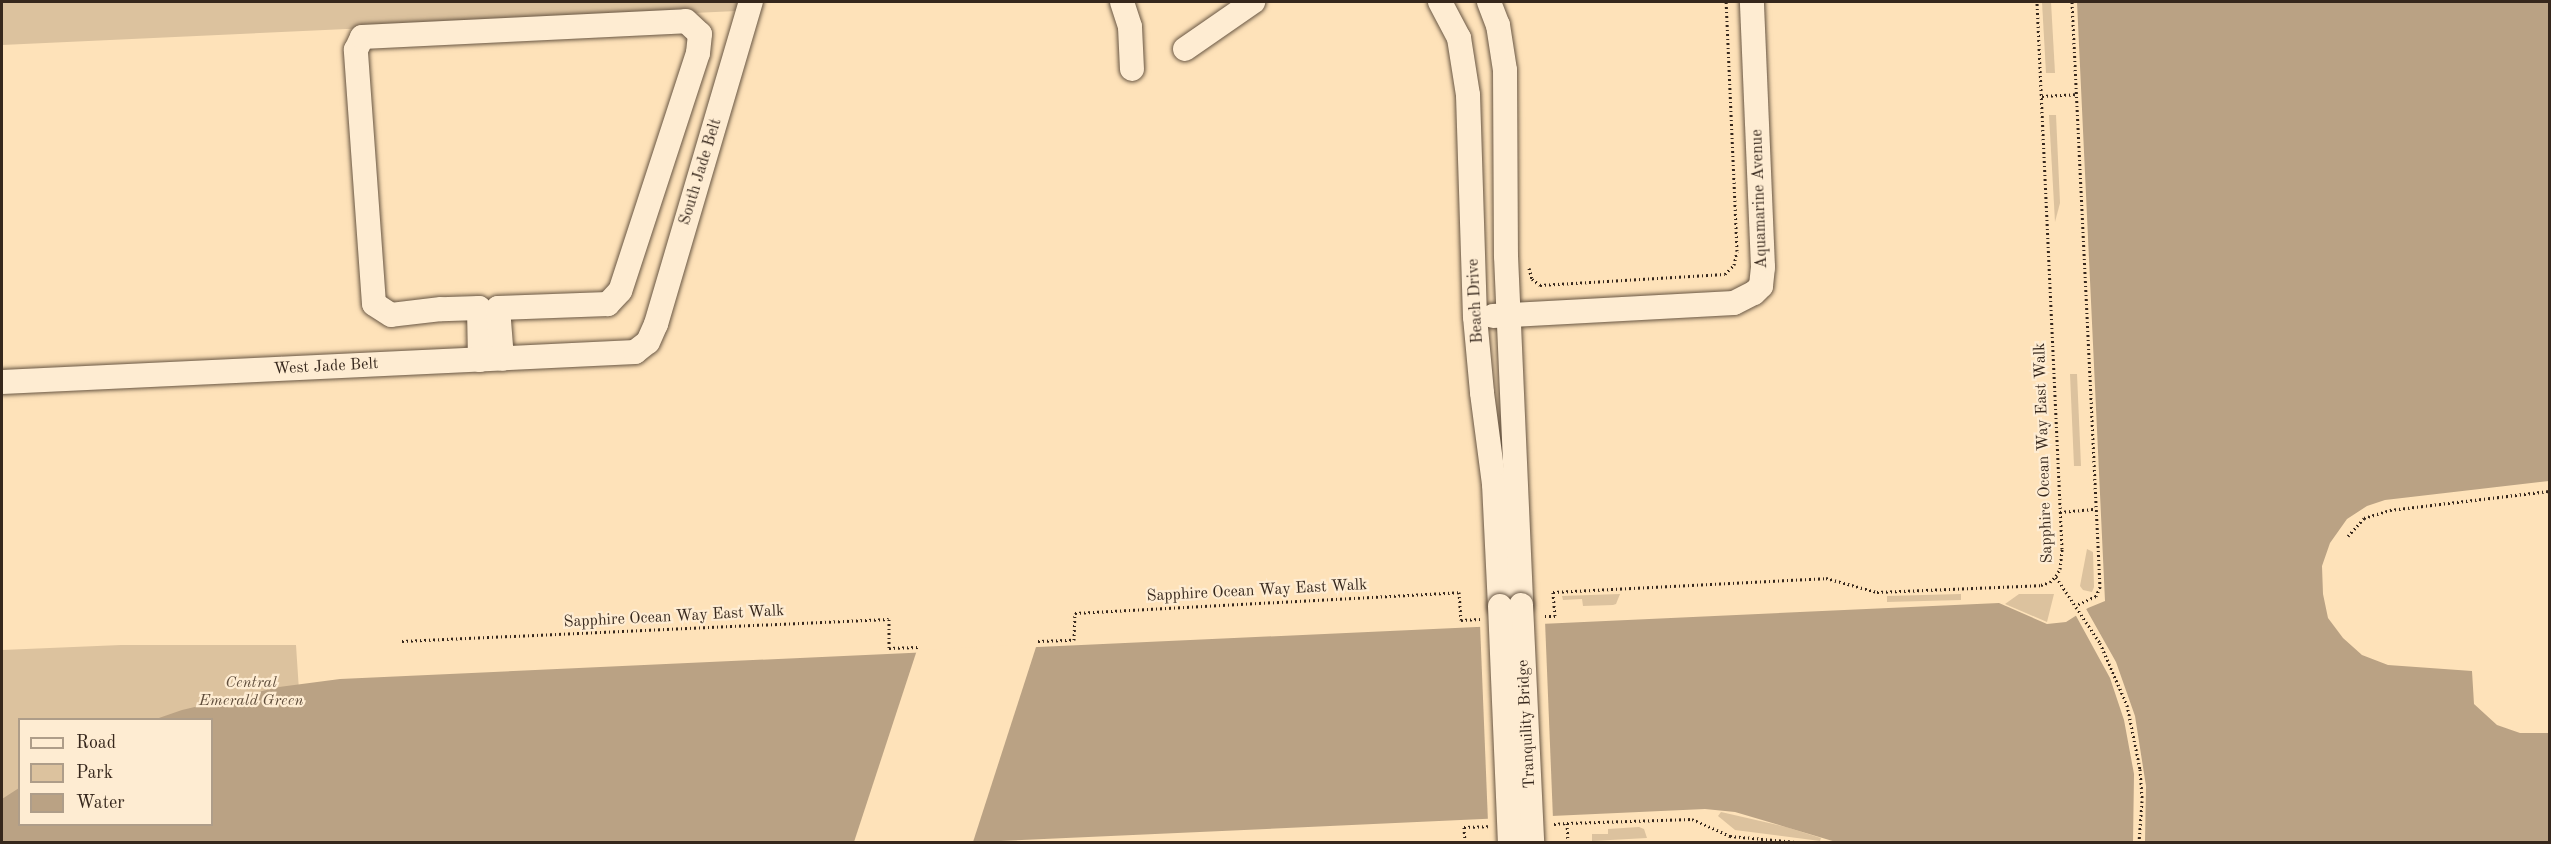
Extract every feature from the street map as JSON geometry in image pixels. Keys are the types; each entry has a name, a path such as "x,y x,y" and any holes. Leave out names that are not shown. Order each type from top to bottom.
{"street":[{"path":"1122,2 1130,27 1132,69"},
{"path":"1185,49 1253,2"},
{"name":"Beach Drive","path":"1440,2 1459,38 1466,77 1476,317 1482,393 1511,605"},
{"name":"Beach Drive","path":"1489,2 1498,25 1505,70 1517,267 1509,314 1511,605"},
{"name":"Aquamarine Avenue","path":"1476,317 1734,303 1754,293 1761,286 1763,267 1752,2"},
{"name":"South Jade Belt","path":"648,342 656,324 752,5"},
{"path":"686,21 700,34 698,53 620,291 608,304 498,308 491,359 479,308 441,309 391,315 374,304 356,50 362,37 686,21"},
{"path":"1517,267 1532,299 1571,312"},
{"name":"West Jade Belt","path":"2,382 635,352 648,342"},
{"name":"Tranquility Bridge","path":"1510,843 1511,605"},
{"name":"Tranquility Bridge","path":"1511,605 1532,843"}],"path":[{"path":"1517,267 1540,285 1725,274 1734,266 1737,251 1726,2"},
{"name":"Sapphire Ocean Way East Walk","path":"1545,616 1555,616 1553,592 1826,578 1877,592 2041,585 2050,582 2056,576 2062,559 2037,2"},
{"path":"2072,2 2100,587 2096,596 2076,605"},
{"path":"2042,96 2076,94"},
{"path":"2348,536 2364,518 2390,510 2550,491"},
{"path":"2060,512 2096,509"},
{"path":"2056,576 2080,611 2110,663 2132,723 2140,777 2139,843"},
{"name":"Sapphire Ocean Way East Walk","path":"1038,641 1074,640 1075,613 1459,592 1461,620 1480,619"},
{"name":"Sapphire Ocean Way East Walk","path":"402,641 889,620 889,648 918,647"},
{"path":"1554,824 1692,819 1730,836 1796,843"},
{"path":"1567,823 1568,843"},
{"path":"1465,843 1464,827 1488,826"}],"green space":[{"path":"2,2 740,2 737,11 2,45"},
{"path":"2042,2 2051,2 2055,73 2046,73"},
{"path":"2049,115 2056,115 2060,203 2055,222"},
{"path":"2070,374 2077,374 2081,466 2074,466"},
{"path":"2087,549 2093,552 2094,587 2092,592 2083,590 2080,586"},
{"path":"1620,594 1616,604 1613,605 1583,606 1582,599 1563,600 1562,596"},
{"path":"1961,594 1961,600 1887,602 1887,596"},
{"path":"2019,594 2054,594 2047,622 2005,604"},
{"name":"Central Emerald Green","path":"121,645 296,645 309,842 2,842 2,650"},
{"path":"1721,812 1786,827 1821,838 1820,841 1735,830 1718,816"},
{"path":"1639,827 1644,829 1647,838 1592,841 1592,834 1608,834 1608,829"}],"water":[{"path":"2077,2 2549,2 2549,481 2385,500 2367,506 2347,519 2330,543 2322,566 2323,594 2328,618 2343,638 2362,655 2388,665 2472,671 2474,704 2497,725 2520,733 2549,733 2549,842 1836,842 1735,812 1705,809 977,842 2,842 2,799 18,789 18,826 213,826 213,718 159,718 182,710 279,687 340,679 1999,603 2047,624 2066,622 2088,608 2105,601"}],"pier":[{"path":"2085,607 2116,662 2135,716 2146,786 2145,842 2133,842 2134,774 2124,720 2110,678 2075,614"},
{"path":"1545,621 1553,819 1488,822 1480,624"},
{"path":"1037,644 973,842 854,842 917,650"}]}
